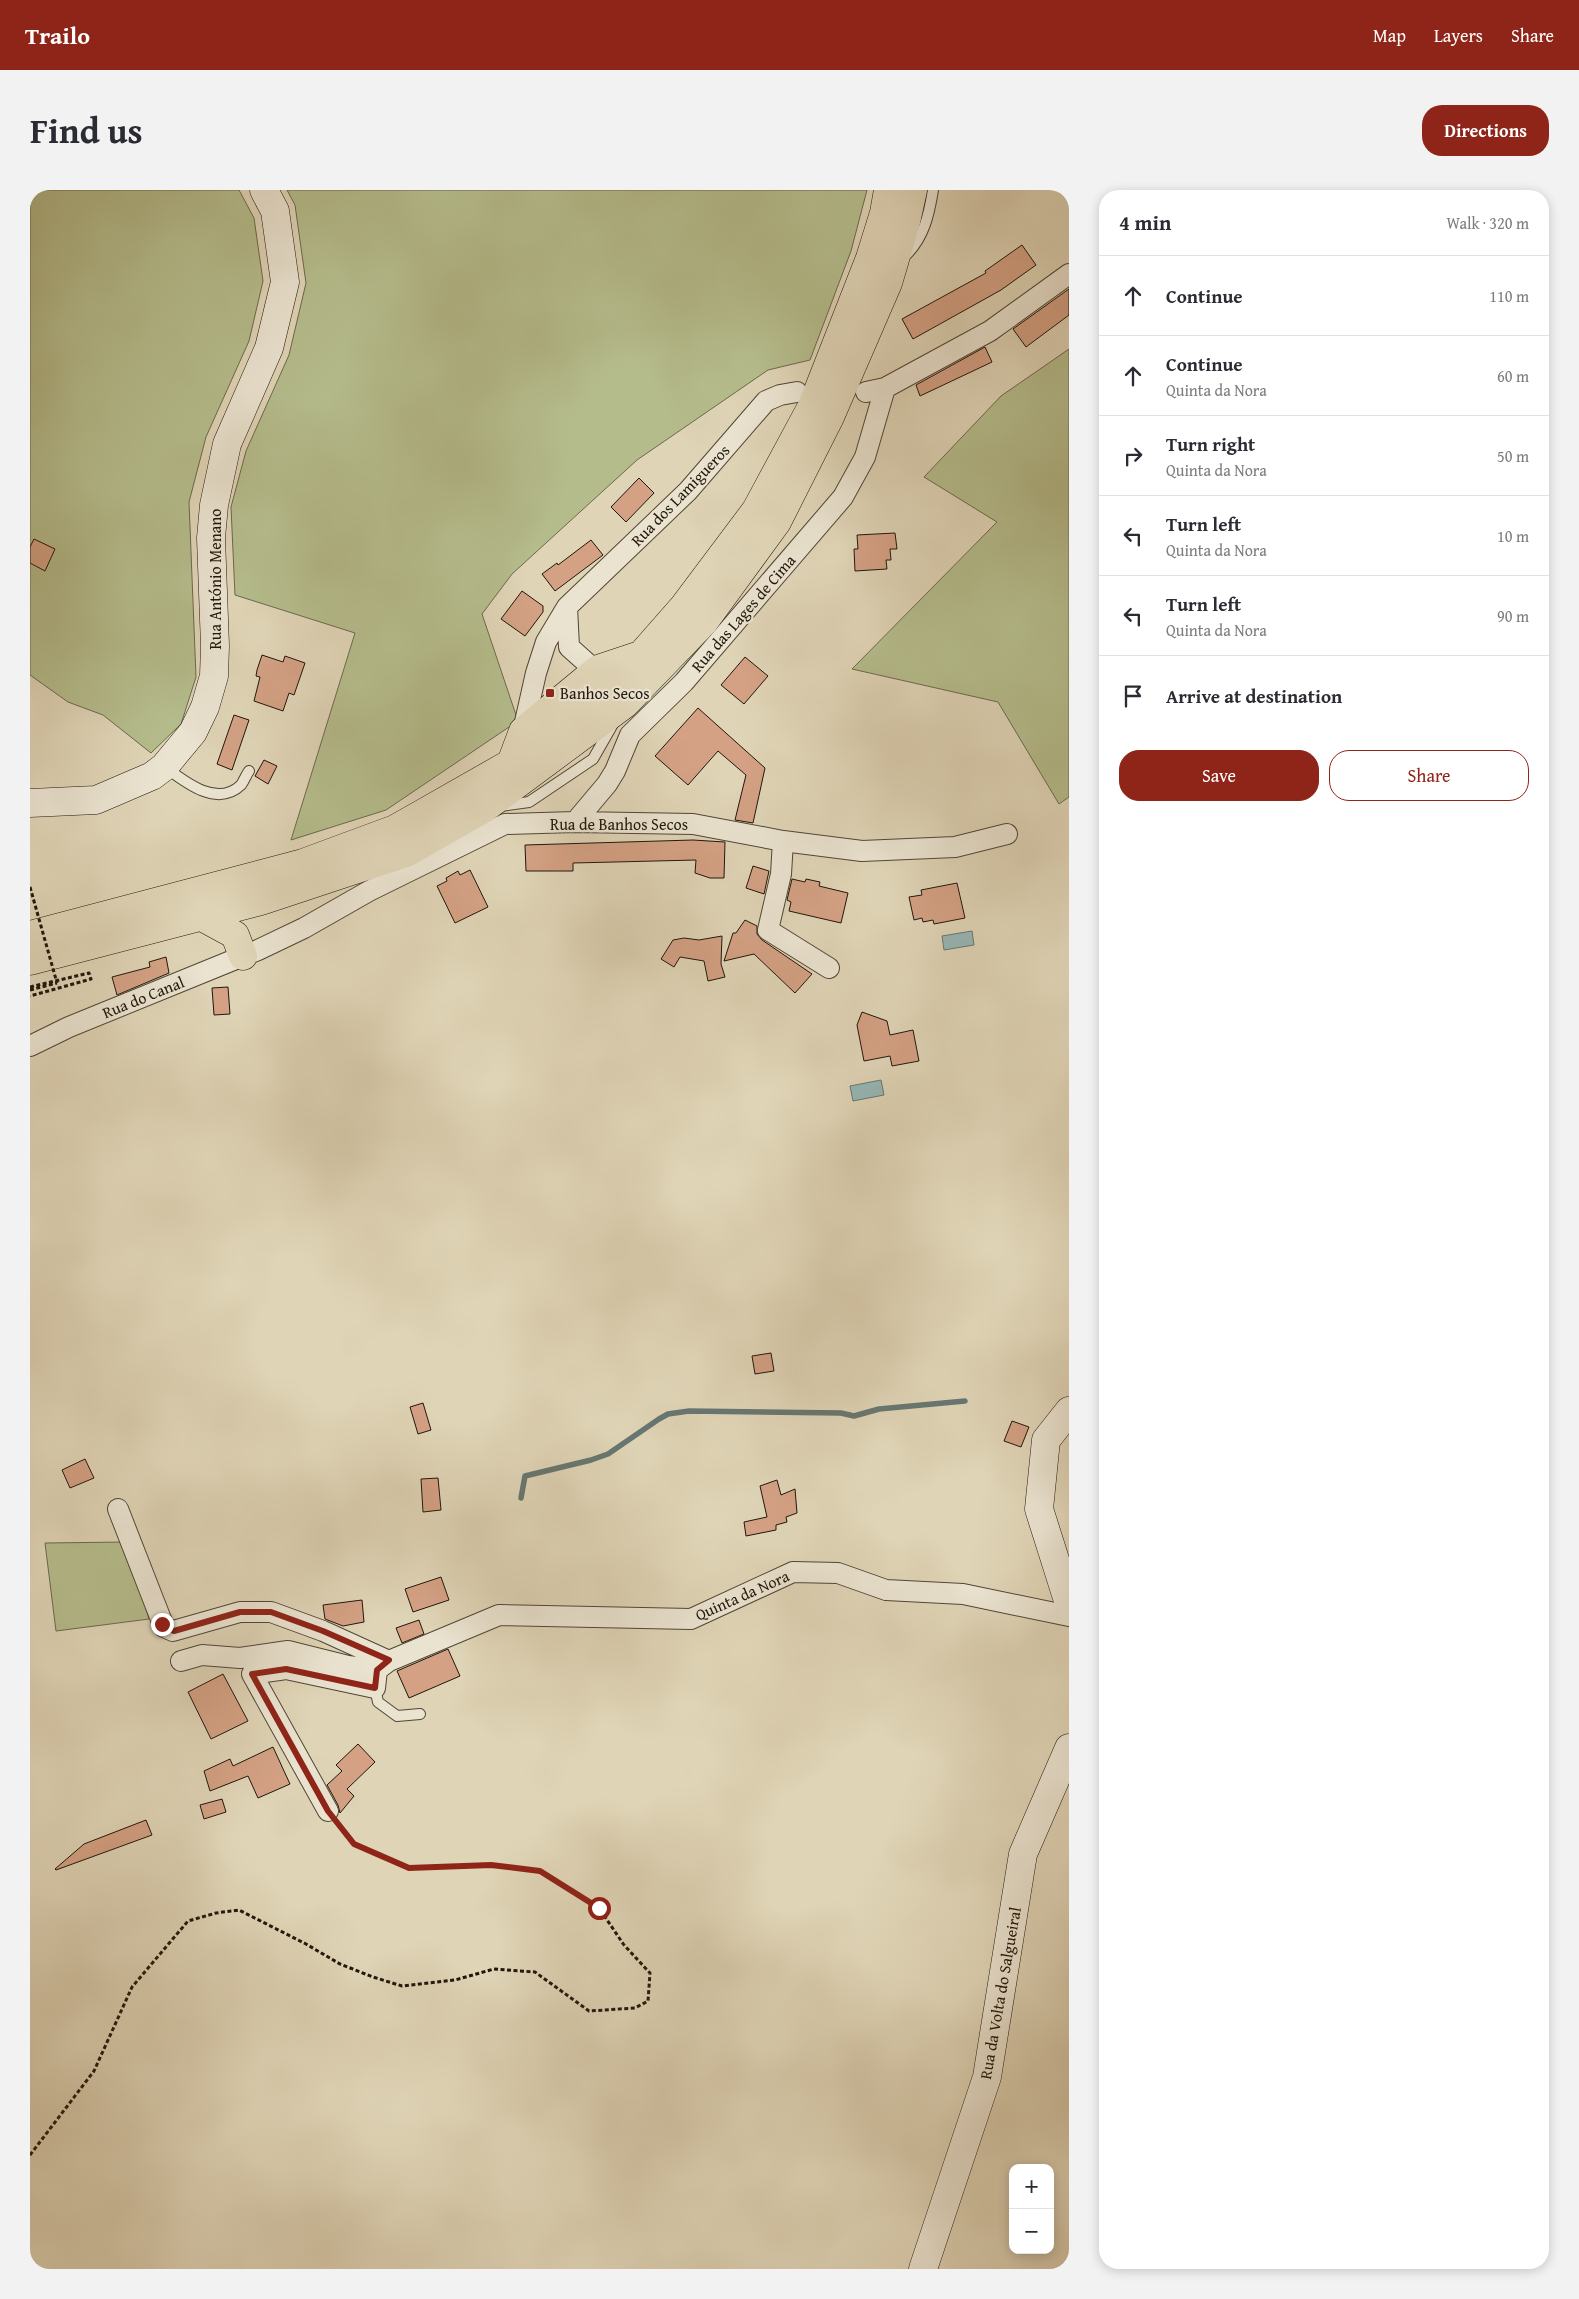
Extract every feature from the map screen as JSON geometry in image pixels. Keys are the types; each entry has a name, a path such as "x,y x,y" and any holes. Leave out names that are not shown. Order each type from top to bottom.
{"highway":[{"path":"30,936 303,863 395,829 511,763 611,689 684,606 756,510 812,406 870,258 884,213 888,190"},
{"path":"30,961 261,901 406,853 485,808 625,704 704,622 777,522 830,417 888,283 913,190"},
{"path":"511,763 523,731 598,669 641,654"},
{"path":"251,953 250,931 261,901"},
{"path":"202,917 235,935 251,953"}],"street":[{"name":"Rua António Menano","path":"30,803 96,800 152,776 164,767 193,732 205,707 214,676 215,646 211,538 214,505 227,444 269,348 285,282 275,211 264,190"},
{"name":"Rua das Lages de Cima","path":"575,822 615,771 630,735 684,682 843,497 865,457 876,390 990,331 1069,274"},
{"name":"Rua dos Lamigueros","path":"523,731 536,673 546,642 567,607 688,491 766,401 780,395 797,392"},
{"path":"567,607 569,647 588,664 598,669"},
{"name":"Rua de Banhos Secos","path":"251,953 304,928 369,891 505,824 575,822 693,824 782,841 862,851 955,847 1007,834"},
{"path":"782,841 781,874 768,930 829,968"},
{"name":"Rua do Canal","path":"30,1046 68,1027 251,953"},
{"path":"1069,1411 1046,1440 1039,1509 1069,1604"},
{"path":"118,1509 164,1627 174,1631 240,1612 271,1612 323,1631 380,1673"},
{"name":"Quinta da Nora","path":"380,1673 499,1615 691,1619 793,1572 838,1573 886,1590 963,1594 1069,1616"},
{"path":"181,1661 202,1655 240,1658 288,1651 380,1673"},
{"path":"328,1811 252,1674 286,1669 380,1673"},
{"name":"Rua da Volta do Salgueiral","path":"923,2269 987,2077 1023,1854 1069,1748"}],"lane":[{"path":"893,267 910,251 919,239 929,215 933,190"},
{"path":"164,767 190,787 212,794 226,793 241,785 249,771"},
{"path":"380,1673 378,1702 397,1716 420,1714"}],"path":[{"path":"30,887 57,983 30,989"},
{"path":"30,989 89,972 91,979 30,996"},
{"path":"30,2155 94,2071 132,1988 188,1921 216,1913 239,1910 306,1944 340,1964 402,1986 455,1980 494,1969 535,1972 589,2011 635,2008 648,2000 650,1973 624,1946 599,1908 540,1871 491,1865 409,1868 354,1844 328,1811"}],"green space":[{"path":"30,190 239,190 254,218 263,281 249,341 206,437 189,502 196,677 181,724 151,753 103,715 68,702 30,675"},
{"path":"287,190 867,190 851,251 810,360 768,370 637,460 512,574 482,614 518,721 386,810 291,840 355,633 235,595 231,507 246,451 289,355 306,283 295,205"},
{"path":"1069,349 1069,797 1059,804 998,702 852,669 997,522 924,477 1001,396"},
{"path":"125,1542 149,1619 56,1631 45,1543"}],"water":[{"path":"972,931 974,945 944,950 942,936"},
{"path":"881,1080 884,1095 853,1101 850,1086"}],"building":[{"path":"1022,245 1036,265 1001,290 913,339 902,319 986,273 985,271"},
{"path":"1069,289 1069,315 1026,347 1013,329"},
{"path":"985,347 992,362 920,396 916,385"},
{"path":"639,478 654,493 626,522 611,507"},
{"path":"895,533 897,549 890,549 891,560 886,560 887,569 855,571 854,549 858,549 857,535"},
{"path":"34,539 55,549 45,571 30,563 30,547"},
{"path":"591,540 603,555 555,591 542,574 557,563 558,565"},
{"path":"522,591 543,606 543,612 525,636 501,619"},
{"path":"262,655 283,662 285,656 305,663 294,695 289,693 283,711 254,701 260,677 256,676 257,670"},
{"path":"745,657 768,676 744,704 721,685"},
{"path":"698,708 765,768 753,823 735,820 746,775 718,751 688,785 655,756"},
{"path":"234,715 249,720 232,770 217,764"},
{"path":"264,760 277,766 268,784 255,776"},
{"path":"693,840 725,842 724,878 710,878 695,873 696,860 573,863 573,871 526,871 525,845"},
{"path":"753,866 769,871 764,894 746,888"},
{"path":"470,870 488,907 455,923 437,886 447,881 446,878 458,871 460,875"},
{"path":"792,879 805,882 806,879 820,882 819,886 848,893 841,923 789,911 791,902 787,900"},
{"path":"957,883 965,918 934,924 933,920 923,922 922,918 914,920 909,897 922,895 921,890"},
{"path":"745,920 757,926 757,934 762,940 812,974 795,993 754,954 724,961 733,933 736,933"},
{"path":"722,936 721,964 725,977 708,981 704,961 680,957 674,967 661,959 673,940 684,938 699,940"},
{"path":"166,957 169,973 117,995 112,977 150,967 149,962"},
{"path":"228,987 230,1014 214,1015 212,988"},
{"path":"862,1012 887,1021 890,1035 913,1030 919,1061 892,1066 890,1056 864,1061 857,1025"},
{"path":"771,1353 774,1371 755,1374 752,1356"},
{"path":"423,1403 431,1430 418,1434 410,1407"},
{"path":"1012,1421 1029,1427 1021,1447 1004,1441"},
{"path":"85,1459 94,1478 70,1488 62,1470"},
{"path":"438,1478 441,1510 423,1512 421,1479"},
{"path":"777,1480 781,1495 795,1489 797,1513 786,1517 787,1522 776,1525 776,1530 746,1536 744,1522 767,1517 760,1486"},
{"path":"441,1577 449,1600 413,1612 405,1589"},
{"path":"362,1600 364,1622 343,1626 325,1619 323,1605"},
{"path":"419,1620 424,1634 402,1643 396,1628"},
{"path":"448,1649 460,1676 409,1698 397,1671"},
{"path":"223,1674 248,1721 211,1739 188,1692"},
{"path":"358,1744 375,1762 347,1789 354,1796 340,1813 338,1805 327,1785 342,1771 336,1765"},
{"path":"273,1747 290,1784 258,1798 248,1776 210,1791 204,1771 230,1759 233,1766"},
{"path":"222,1799 226,1812 204,1819 200,1805"},
{"path":"146,1820 152,1835 55,1869 84,1844"}],"waterway":[{"path":"521,1498 525,1476 608,1454 668,1414 689,1411 841,1413 854,1416 879,1409 965,1401"}],"place":[{"name":"Banhos Secos","path":"550,693"}],"route":[{"path":"162,1624 164,1627 174,1631 240,1612 271,1612 323,1631 389,1660 377,1670 375,1688 286,1669 252,1674 328,1811 354,1844 409,1868 491,1865 540,1871 599,1908"}]}
